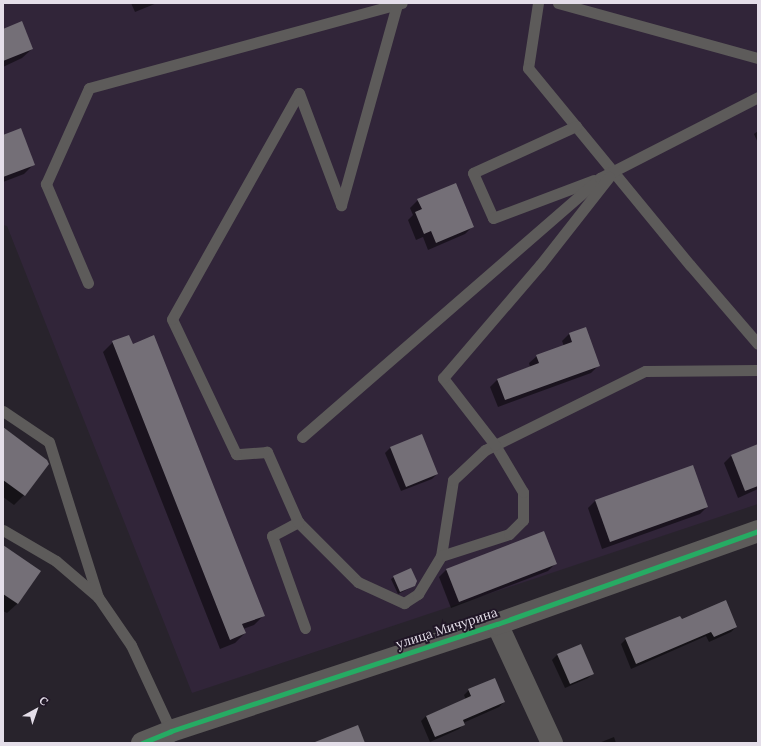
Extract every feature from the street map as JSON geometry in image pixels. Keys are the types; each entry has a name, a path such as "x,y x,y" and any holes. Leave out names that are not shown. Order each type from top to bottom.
{"street":[{"name":"улица Мичурина","path":"142,743 173,737 758,531"},
{"path":"497,624 552,743"}],"lane":[{"path":"538,3 528,68 690,265 758,344"},
{"path":"558,3 758,58"},
{"path":"88,283 46,184 88,88 400,4"},
{"path":"400,4 341,205 299,93 172,319 236,454 267,452 298,522 358,582 404,603 418,594 441,556 453,480 485,450 644,371 758,370"},
{"path":"576,126 473,173 493,218 600,178 758,97"},
{"path":"441,556 509,534 523,520 523,492 495,445 443,378 540,265 613,171"},
{"path":"302,437 600,178"},
{"path":"3,411 49,442 98,597"},
{"path":"298,522 272,536 305,628"},
{"path":"3,530 56,561 98,597 131,644 173,737"}],"shaded area":[{"path":"3,3 758,3 758,504 192,693 7,226 3,225"}],"building":[{"path":"22,21 33,49 3,61 3,29"},
{"path":"21,128 35,165 3,177 3,135"},
{"path":"456,183 474,227 436,243 431,231 424,234 415,212 422,209 417,199"},
{"path":"586,327 600,366 505,400 497,379 539,363 536,355 572,342 569,333"},
{"path":"129,335 133,344 154,335 265,616 242,624 246,633 230,640 112,341"},
{"path":"3,427 47,460 49,464 25,496 3,480"},
{"path":"422,434 438,474 406,487 390,447"},
{"path":"758,444 758,486 745,491 731,455"},
{"path":"693,465 708,507 610,542 595,500"},
{"path":"544,531 557,564 459,602 446,569"},
{"path":"3,545 41,571 18,604 3,594"},
{"path":"411,568 417,581 415,586 400,592 393,576"},
{"path":"726,600 737,627 714,637 711,632 636,664 625,638 680,616 682,619"},
{"path":"581,644 594,674 570,684 557,654"},
{"path":"495,678 505,702 463,720 465,725 435,737 426,716 471,696 468,689"},
{"path":"358,725 365,743 315,743 315,742"}],"cycle path":[{"path":"142,743 171,731 497,624 758,531"}]}
